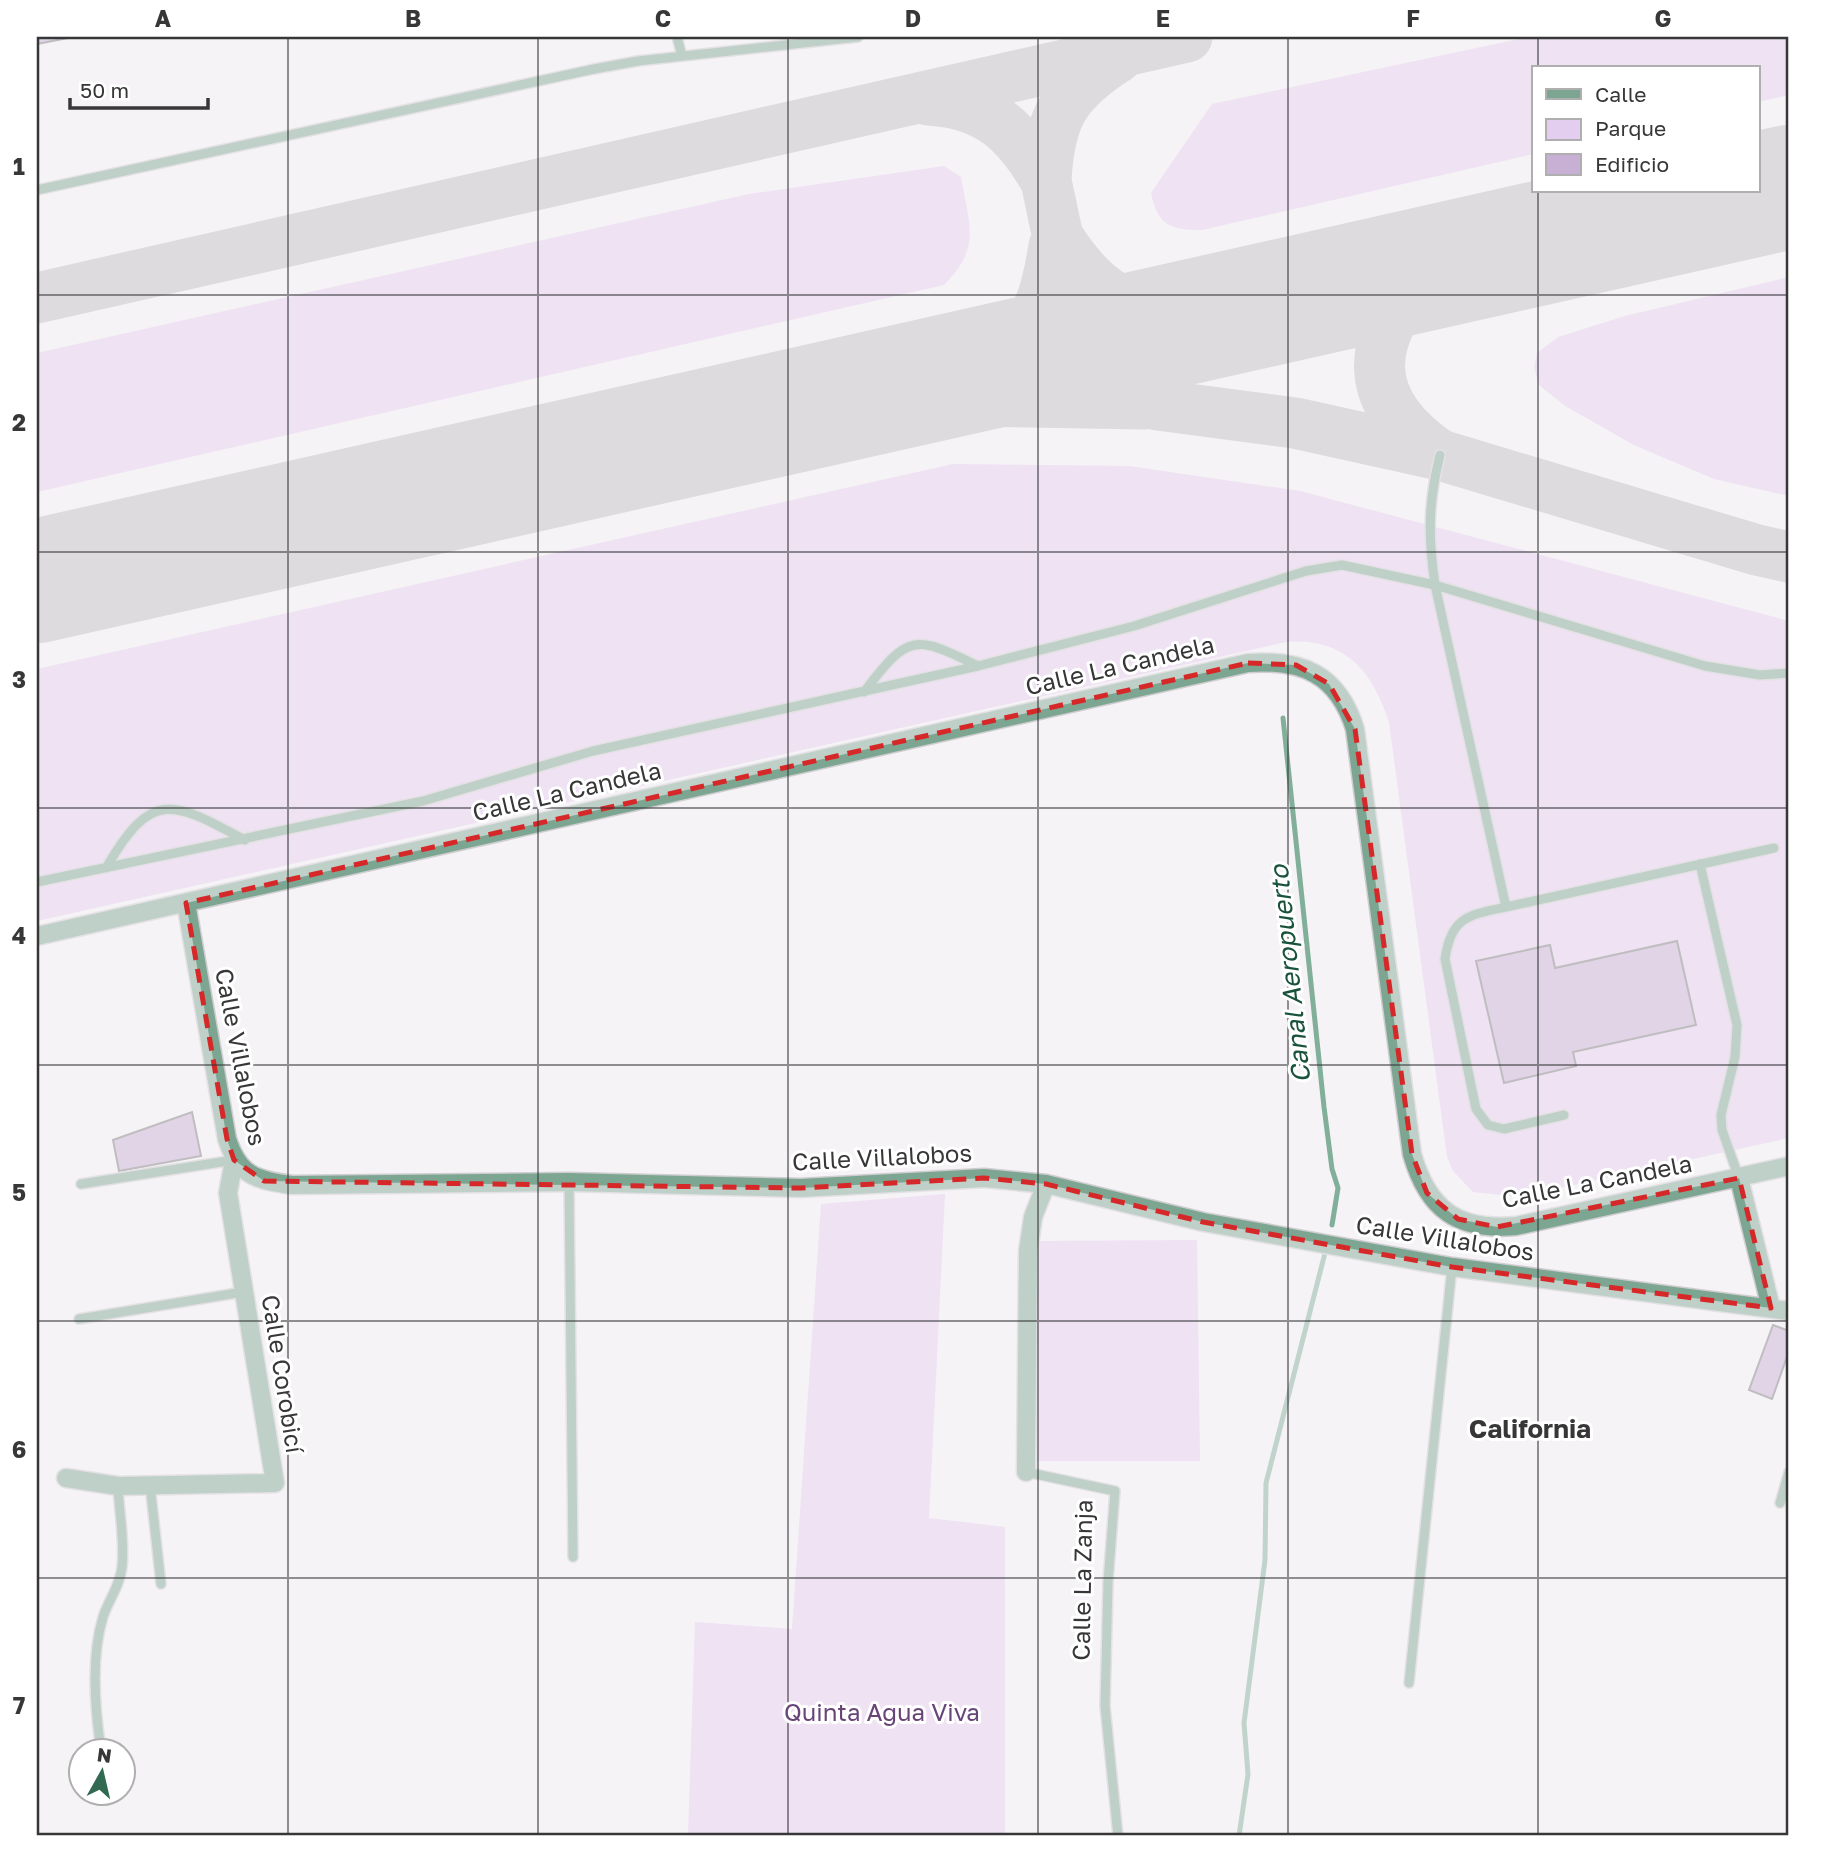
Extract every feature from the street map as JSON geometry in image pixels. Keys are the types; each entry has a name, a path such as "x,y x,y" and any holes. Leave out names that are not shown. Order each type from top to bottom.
{"street":[{"name":"Calle La Candela","path":"37,936 1248,663 1285,663 1314,672 1329,684 1349,710 1355,729 1412,1154 1427,1193 1440,1208 1476,1226 1516,1226 1789,1166"},
{"name":"Calle Villalobos","path":"186,903 228,1139 234,1160 247,1172 264,1181 292,1185 569,1182 801,1188 985,1178 1046,1184 1203,1222 1452,1267 1789,1311"},
{"name":"Calle Corobicí","path":"66,1478 118,1486 275,1483 228,1193 234,1160"},
{"path":"1740,1178 1771,1308"},
{"name":"Calle La Zanja","path":"1026,1472 1028,1251 1033,1217 1046,1184"}],"lane":[{"path":"677,37 682,56"},
{"path":"37,190 594,69 795,40 858,37"},
{"path":"1440,455 1430,493 1428,532 1435,585 1506,906"},
{"path":"37,882 423,802 593,751 978,666 1134,626 1306,571 1342,565 1435,585 1704,666 1760,675 1789,673"},
{"path":"864,692 890,658 909,644 927,644 978,666"},
{"path":"106,869 136,822 157,810 180,809 191,812 244,840"},
{"path":"1564,1115 1504,1129 1488,1125 1476,1109 1445,959 1449,934 1469,915 1774,848"},
{"path":"1700,864 1737,1026 1735,1058 1721,1115 1722,1130 1740,1178"},
{"path":"81,1184 234,1160"},
{"path":"569,1182 573,1557"},
{"path":"1409,1683 1452,1267"},
{"path":"79,1319 243,1292"},
{"name":"Calle La Zanja","path":"1026,1472 1115,1491 1108,1582 1105,1706 1118,1836"},
{"path":"1780,1503 1789,1472"},
{"path":"150,1485 161,1584"},
{"path":"99,1736 95,1709 96,1674 103,1617 116,1591 122,1565 118,1486"}],"highlighted area":[{"path":"1248,663 1296,665 1329,684 1355,729 1412,1154 1427,1193 1458,1219 1497,1227 1739,1178 1771,1308 1452,1267 1203,1222 1046,1184 984,1178 801,1188 264,1181 234,1160 227,1139 186,903"}],"green space":[{"path":"1528,37 1789,37 1789,95 1759,102 1759,66 1532,66 1532,154 1202,230 1174,227 1162,219 1151,193 1212,104"},
{"path":"944,166 961,177 970,235 964,259 944,285 37,492 37,353 749,194"},
{"path":"1789,277 1789,496 1714,479 1634,445 1565,406 1539,385 1534,367 1537,353 1558,337 1625,316"},
{"path":"953,464 1129,466 1300,491 1789,621 1789,1138 1519,1197 1473,1192 1453,1171 1447,1157 1389,722 1374,687 1353,661 1340,651 1306,642 1286,642 37,921 37,669"},
{"name":"Quinta Agua Viva","path":"945,1194 929,1518 1005,1527 1005,1836 688,1836 695,1622 792,1629 821,1204"},
{"path":"1197,1240 1200,1461 1037,1461 1035,1241"}],"building":[{"path":"37,37 73,37 37,44"},
{"path":"1677,941 1696,1025 1573,1052 1576,1066 1504,1083 1476,961 1550,945 1555,968"},
{"path":"192,1112 201,1156 119,1171 113,1140"},
{"path":"1773,1325 1789,1331 1789,1351 1772,1399 1749,1390"}],"waterway":[{"name":"Canal Aeropuerto","path":"1283,718 1324,1107 1332,1169 1338,1188 1332,1225"},
{"path":"1239,1836 1248,1774 1244,1723 1265,1560 1266,1483 1325,1253"}],"taxiway":[{"path":"37,298 1187,37"},
{"path":"1118,57 1085,82 1063,107 1051,139 1046,181 1081,346 1107,382 1131,397 1158,405 1295,423 1440,455 1757,550 1789,557"},
{"path":"928,100 968,107 999,123 1024,148 1046,181"},
{"path":"1060,240 1097,284 1116,298 1158,312 1238,313"},
{"path":"972,371 1009,346 1031,321 1045,290 1054,246"},
{"path":"1430,268 1393,318 1383,342 1380,366 1383,389 1394,411 1413,433 1440,455"},
{"path":"781,414 967,401 1145,404"}],"runway":[{"path":"37,581 1789,187"}],"district":[{"name":"California","path":"1530,1429"}]}
